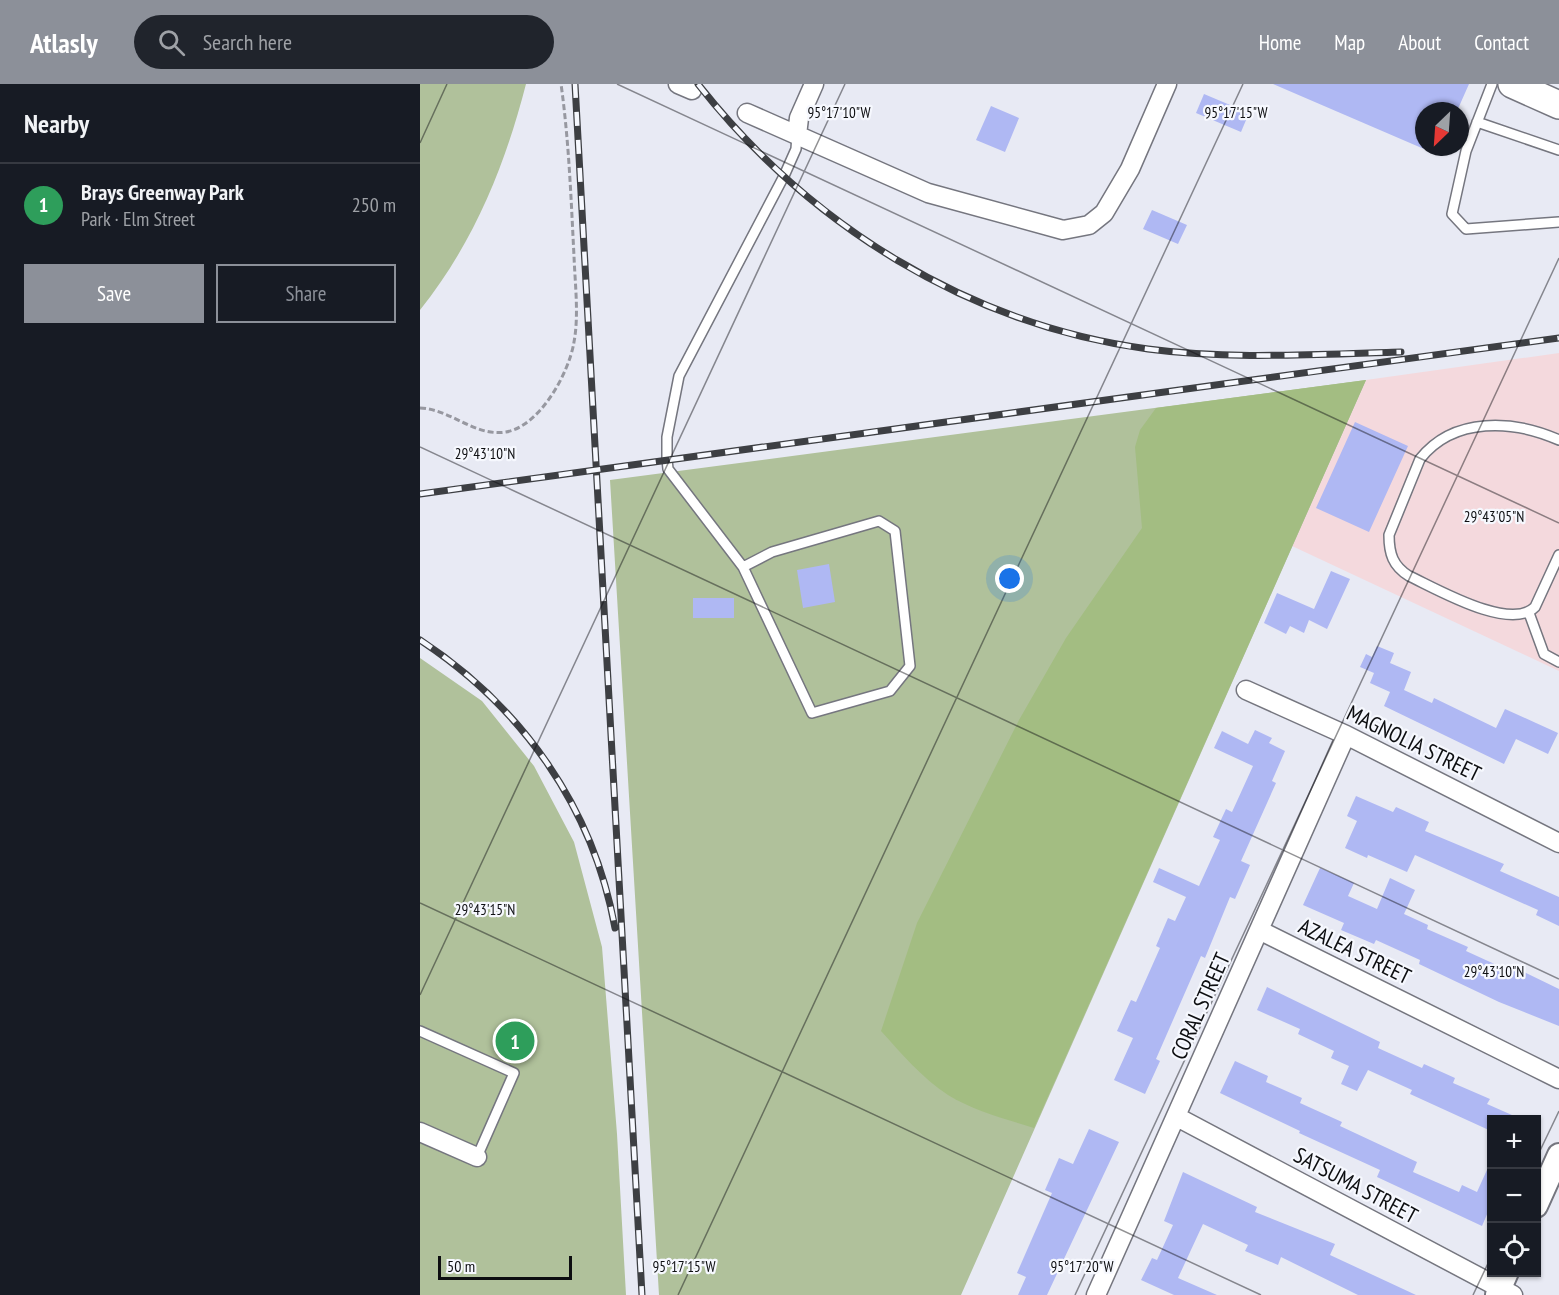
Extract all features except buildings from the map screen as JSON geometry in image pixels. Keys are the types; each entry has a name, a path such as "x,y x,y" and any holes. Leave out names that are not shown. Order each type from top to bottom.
{"main road":[{"path":"1512,84 1559,105"}],"street":[{"path":"797,135 799,118 814,84"},
{"path":"747,113 928,193 1063,230 1089,225 1104,213 1130,169 1167,84"},
{"name":"MAGNOLIA STREET","path":"1246,690 1346,735 1559,843"},
{"name":"CORAL STREET","path":"1096,1295 1346,735"},
{"name":"AZALEA STREET","path":"1259,930 1559,1079"},
{"name":"SATSUMA STREET","path":"1177,1117 1504,1288"},
{"path":"420,1132 477,1157"},
{"path":"1541,1195 1559,1155"}],"lane":[{"path":"1492,84 1466,151 1452,214 1466,229 1559,222"},
{"path":"1477,122 1559,150"},
{"path":"743,567 772,552 879,521 895,531 910,666 890,691 812,713 743,567 668,469 668,437 679,376 784,176 796,149 797,135"},
{"path":"1559,440 1534,429 1512,426 1488,425 1450,434 1427,450 1420,459 1389,535 1392,559 1397,569 1485,610 1504,615 1529,613 1535,607 1559,555"},
{"path":"1529,613 1544,654 1559,662"},
{"path":"420,1031 514,1073 477,1157"}],"path":[{"path":"420,408 439,411 489,433 512,430 534,416 567,371 574,343 576,316 570,175 561,84"}],"shaded area":[{"path":"1559,353 1559,671 1292,546 1366,380"}],"green space":[{"path":"420,84 526,84 508,145 485,203 456,258 420,310"},
{"path":"1366,380 961,1295 659,1295 610,480"},
{"path":"1366,380 1034,1128 958,1101 921,1073 881,1031 917,923 1019,720 1066,638 1142,528 1135,447 1140,430 1156,408"},
{"path":"420,658 482,701 534,766 574,842 602,947 617,1134 626,1295 420,1295"}],"railway":[{"path":"575,84 642,1295"},
{"path":"698,84 742,135 790,182 842,223 898,260 956,292 1018,317 1082,337 1179,352 1274,355 1401,352"},
{"path":"420,494 1559,338"},
{"path":"420,640 457,667 490,696 521,729 548,764 571,801 590,841 615,928"}],"place":[{"name":"Brays Greenway Park","path":"515,1041"}]}
